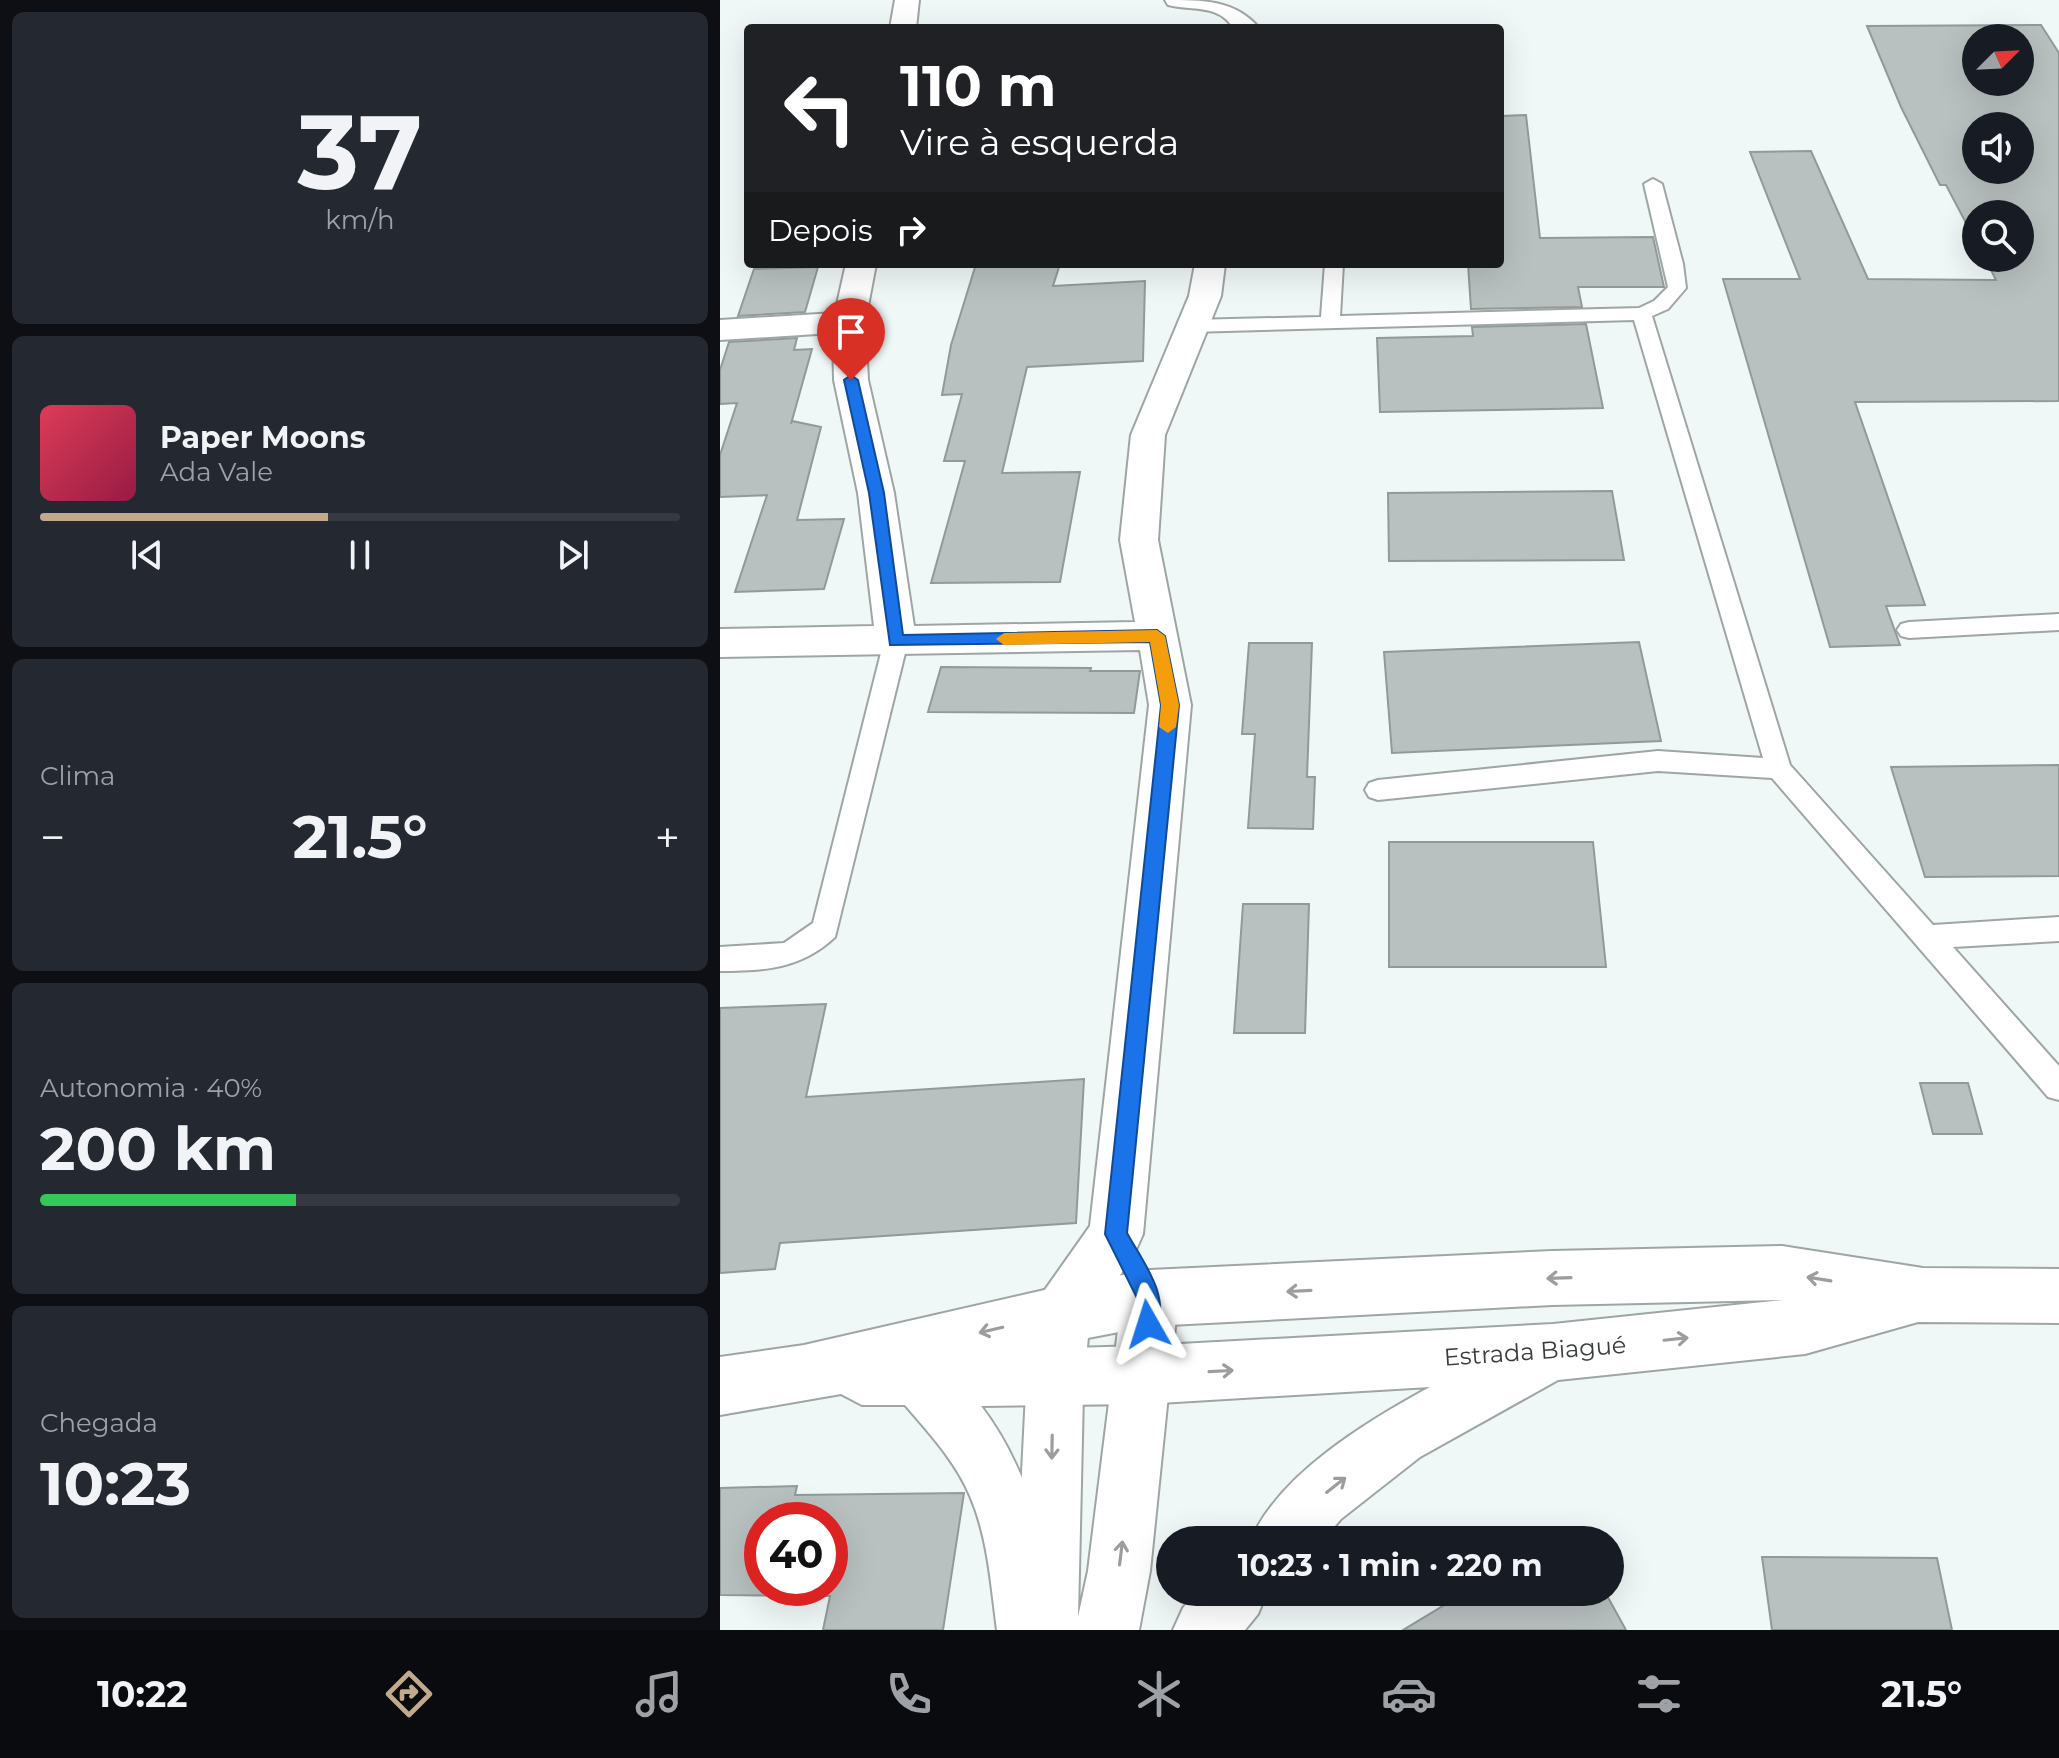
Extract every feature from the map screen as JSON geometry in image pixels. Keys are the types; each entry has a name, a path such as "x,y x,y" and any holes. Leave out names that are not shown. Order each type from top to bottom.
{"street":[{"path":"904,24 907,0"},
{"path":"1177,0 1231,6 1240,14 1244,24"},
{"path":"860,268 849,322 851,380 876,493 896,641"},
{"path":"1046,1630 1051,1547 1053,1378 1062,1314 1116,1234 1170,705 1139,540 1148,435 1190,326 1205,296 1209,268"},
{"path":"720,330 849,322"},
{"path":"720,643 1157,636"},
{"path":"1107,1630 1119,1571 1150,1298 1116,1234"},
{"name":"Estrada Biagué","path":"804,1374 1062,1314 1150,1298 1552,1278 1782,1273 1923,1295 2059,1296"},
{"name":"Estrada Biagué","path":"804,1374 1053,1378 1553,1352 1805,1326 1923,1295"},
{"path":"1295,1526 1320,1498 1399,1436 1553,1352"},
{"path":"720,1386 804,1374"},
{"path":"920,1378 966,1436 996,1484 1016,1556 1029,1630"},
{"path":"1205,1630 1225,1606"}],"lane":[{"path":"1190,326 1642,314 1661,305 1677,288 1674,264 1653,184"},
{"path":"1330,324 1334,268"},
{"path":"1642,314 1779,769 2059,1087"},
{"path":"1909,630 2059,622"},
{"path":"720,959 786,957 809,946 825,929 896,641"},
{"path":"1378,790 1658,761 1779,769"},
{"path":"1927,937 2059,929"}],"building":[{"path":"1962,25 1962,96 2034,96 2034,25 2041,25 2059,53 2059,401 1855,402 1925,605 1886,606 1900,645 1830,647 1723,279 1800,279 1750,152 1811,151 1868,279 1996,280 1992,272 2034,272 2034,200 1962,200 1962,215 1946,185 1940,185 1901,107 1867,26"},
{"path":"1526,115 1540,238 1653,237 1664,287 1578,287 1582,307 1471,309 1468,268 1504,268 1504,116"},
{"path":"818,268 805,312 738,316 754,269"},
{"path":"975,268 1059,268 1053,286 1145,281 1143,361 1027,367 1002,473 1080,472 1060,582 931,583 965,461 944,461 962,394 942,395 951,345"},
{"path":"1586,324 1603,408 1380,412 1377,338 1473,336 1472,327"},
{"path":"797,338 794,350 812,349 791,424 792,421 821,427 797,520 844,519 824,589 735,592 767,495 720,497 720,455 737,403 720,404 720,370 729,342"},
{"path":"1612,491 1624,560 1389,561 1388,493"},
{"path":"1639,642 1661,741 1392,753 1384,652"},
{"path":"1249,643 1312,643 1307,777 1315,777 1313,829 1248,828 1255,734 1242,734"},
{"path":"941,667 1140,671 1134,713 928,712"},
{"path":"2059,765 2059,876 1925,877 1891,767"},
{"path":"1389,842 1593,842 1606,967 1389,967"},
{"path":"1243,904 1309,904 1305,1033 1234,1033"},
{"path":"826,1004 806,1097 1084,1079 1076,1223 780,1243 775,1269 720,1273 720,1008"},
{"path":"1920,1083 1968,1083 1982,1134 1933,1134"},
{"path":"797,1486 795,1495 964,1493 943,1630 823,1630 828,1606 848,1606 848,1502 744,1502 744,1595 720,1595 720,1488"},
{"path":"1762,1557 1937,1558 1952,1630 1772,1630"},
{"path":"1443,1606 1613,1606 1626,1630 1403,1630"}],"slow traffic":[{"path":"1004,639 1157,636 1170,705 1168,727"}],"route":[{"path":"851,380 876,493 896,641 1157,636 1170,705 1116,1234 1150,1298 1148,1324"}]}
